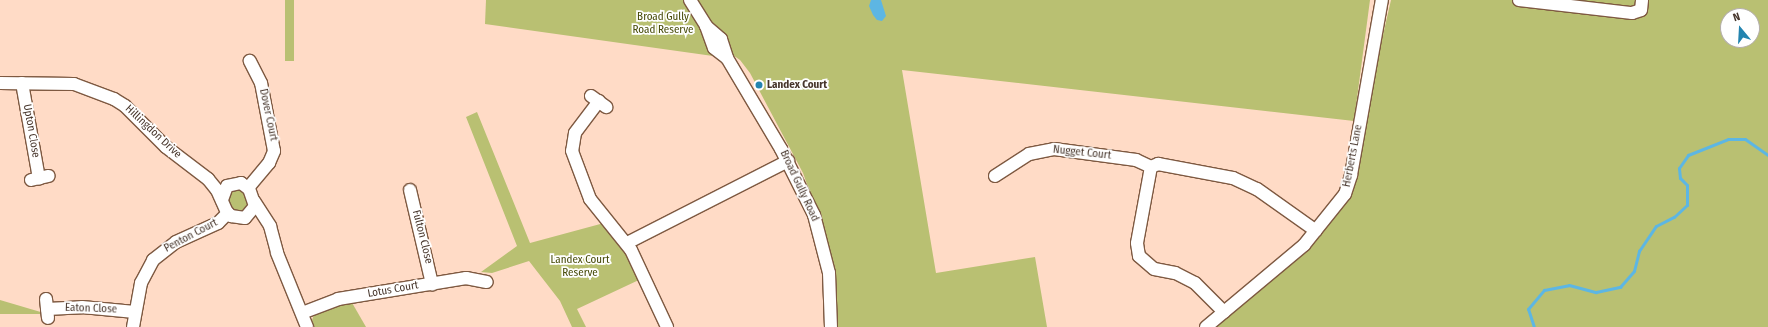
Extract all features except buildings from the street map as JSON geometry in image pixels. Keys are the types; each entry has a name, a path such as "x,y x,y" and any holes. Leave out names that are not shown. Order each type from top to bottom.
{"street":[{"name":"Broad Gully Road","path":"690,0 706,26 721,39 727,58 788,162 821,237 829,273 831,327"},
{"name":"Herberts Lane","path":"1207,326 1304,245 1342,199 1350,182 1382,0"},
{"path":"1519,0 1632,13 1641,10 1642,0"},
{"name":"Dover Court","path":"248,188 269,163 274,151 261,83 250,61"},
{"name":"Hillingdon Drive","path":"0,83 74,84 114,99 125,106 166,147 208,178 222,200"},
{"name":"Upton Close","path":"22,83 39,178"},
{"path":"599,101 575,133 572,151 594,204 627,244 667,327"},
{"name":"Nugget Court","path":"995,176 1029,154 1054,149 1136,160 1151,167"},
{"path":"627,244 788,162"},
{"path":"1224,312 1195,283 1175,273 1154,269 1139,256 1136,243 1151,167 1158,164 1233,178 1256,189 1316,231"},
{"name":"Hillingdon Drive","path":"208,178 232,184"},
{"path":"277,253 270,226 254,201 248,188 241,183 232,184 224,190 222,200 228,213 235,218 245,218 261,226 277,253 307,327"},
{"name":"Fulton Close","path":"410,190 432,284"},
{"path":"245,218 253,210 254,201"},
{"name":"Penton Court","path":"133,327 141,283 153,260 176,242 218,223 228,213"},
{"name":"Lotus Court","path":"302,313 338,300 432,284 473,278 487,282"},
{"name":"Eaton Close","path":"47,309 82,307 135,312"}],"green space":[{"path":"285,0 294,0 294,61 285,61"},
{"name":"Broad Gully Road Reserve","path":"486,0 685,0 720,57 485,24"},
{"path":"695,0 1370,0 1354,121 902,70 936,273 1035,257 1047,327 836,327 828,243 803,173 750,73 740,60 730,53"},
{"path":"1391,0 1768,0 1768,327 1215,327 1344,205"},
{"name":"Landex Court Reserve","path":"477,112 530,243 604,223 624,249 641,279 577,309 586,327 572,327 560,301 529,261 492,273 481,272 517,246 466,117"},
{"path":"232,189 244,190 250,203 248,209 240,214 232,210 228,199"},
{"path":"0,300 44,313 44,314 0,314"},
{"path":"351,301 366,327 314,327 312,320 315,312"}],"water":[{"path":"871,0 881,0 886,16 882,21 877,20 873,15 869,6"}],"waterway":[{"path":"1534,327 1528,309 1544,290 1569,285 1596,292 1620,287 1634,271 1639,251 1656,226 1674,217 1687,205 1687,185 1680,178 1679,168 1688,155 1728,139 1745,139 1768,155"}],"place":[{"name":"Landex Court","path":"759,85"}]}
